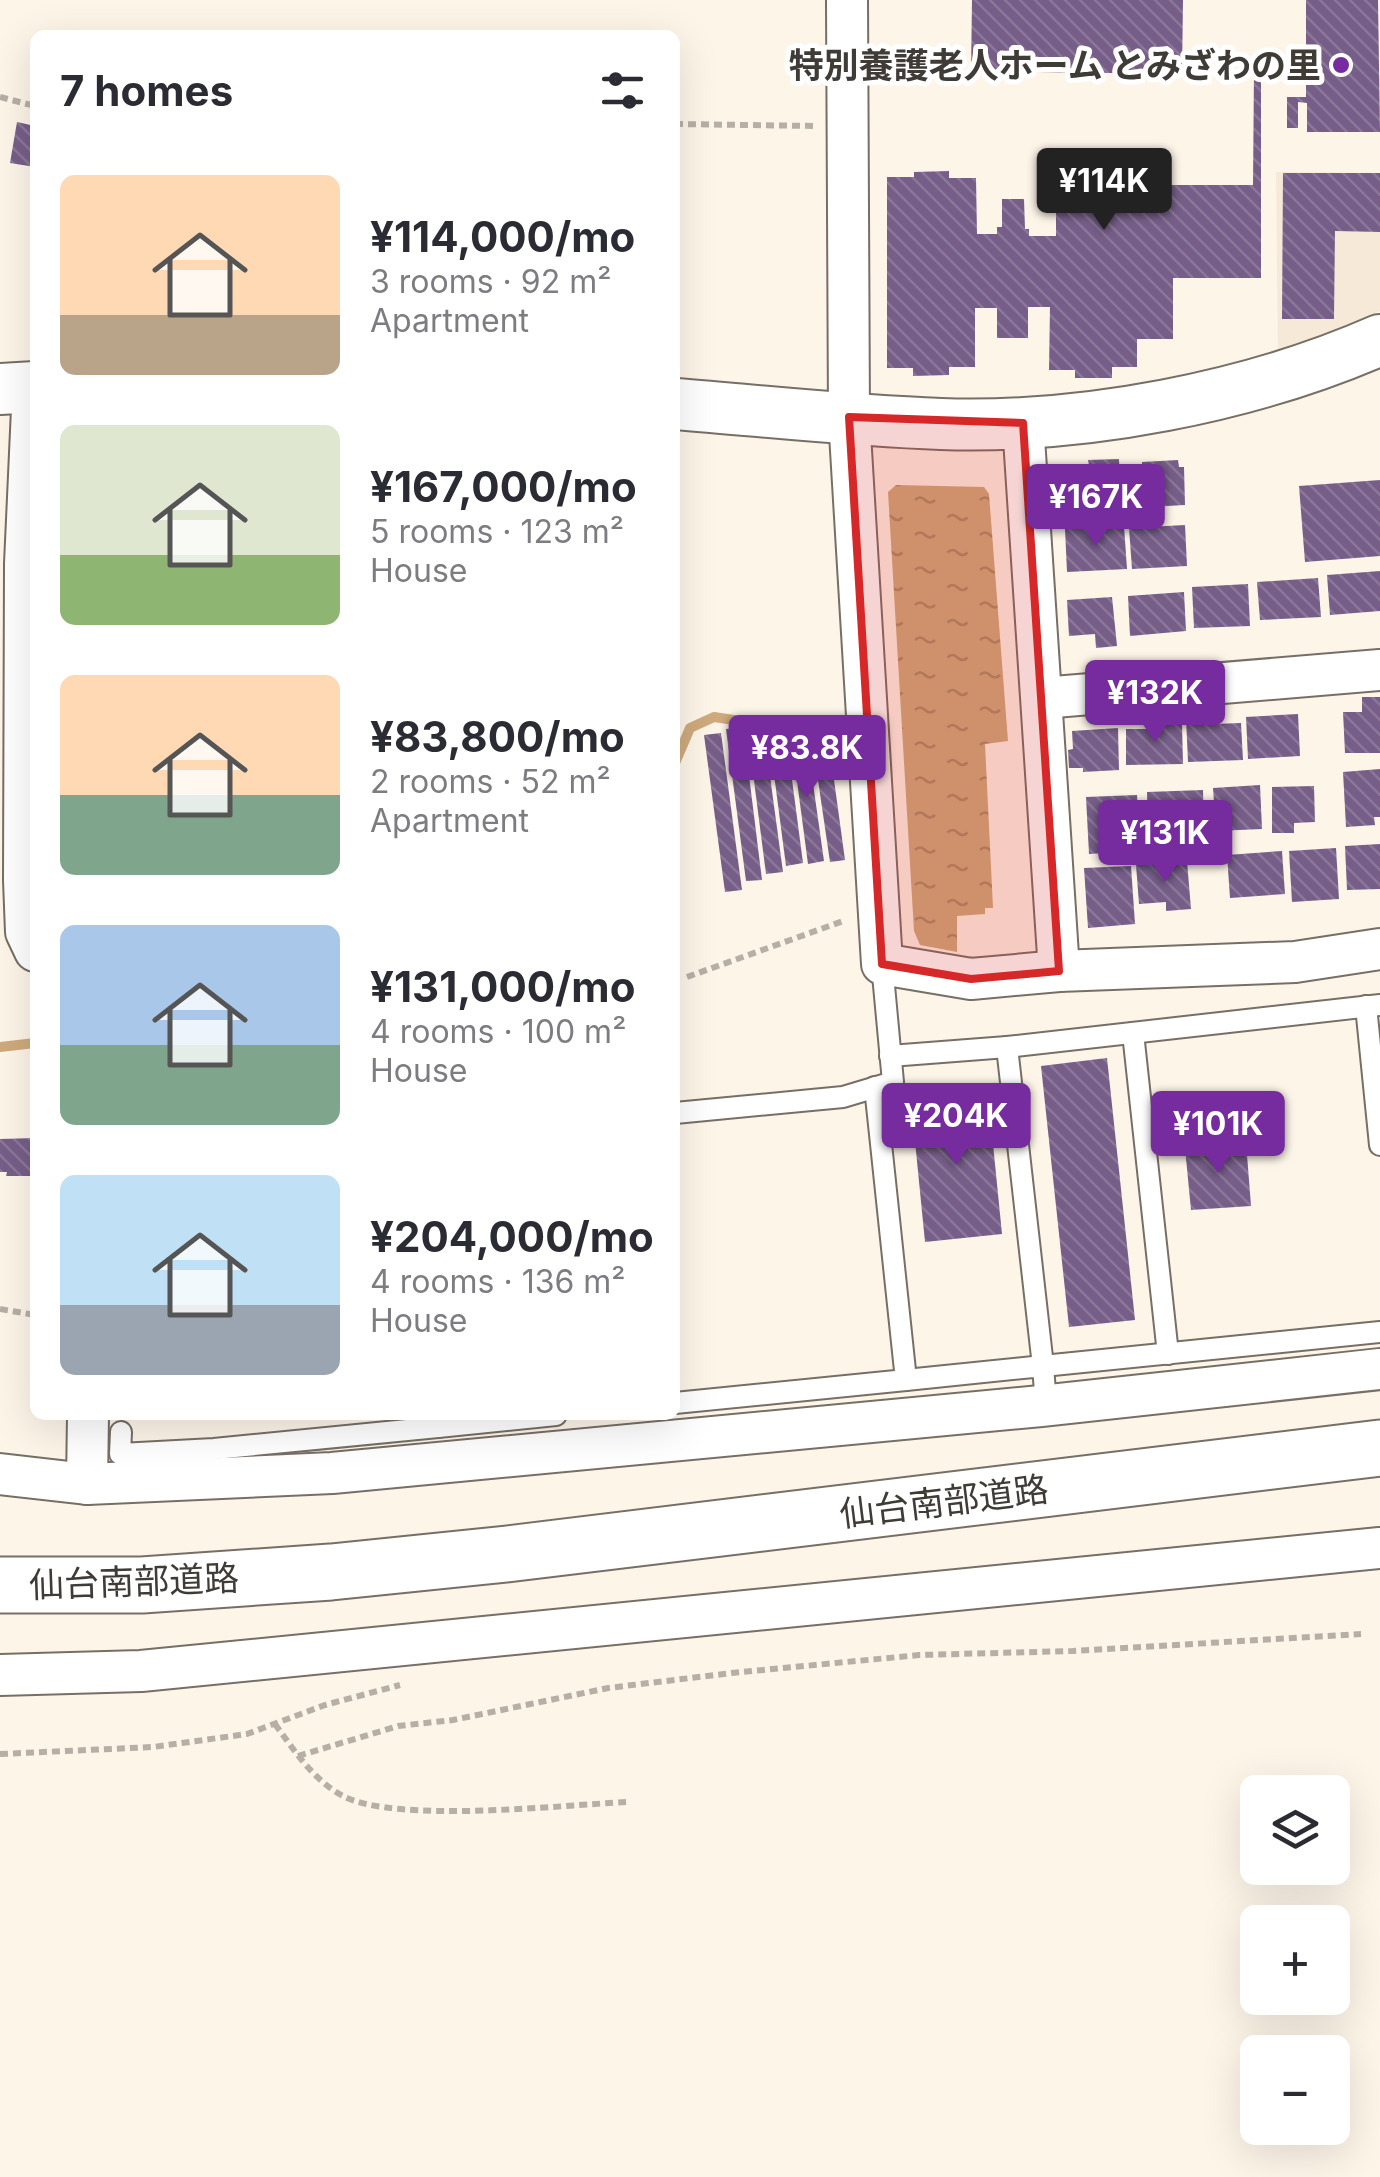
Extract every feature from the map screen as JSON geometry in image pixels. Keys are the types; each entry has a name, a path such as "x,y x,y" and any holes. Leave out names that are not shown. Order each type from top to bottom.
{"highway":[{"name":"仙台南部道路","path":"0,1584 180,1582 331,1572 1380,1448"},
{"name":"仙台南部道路","path":"508,1554 951,1521 1380,1474"}],"street":[{"path":"846,0 848,418 882,964 971,979 1059,970 1295,962 1380,949"},
{"path":"680,404 943,424 1022,423 1132,410 1229,389 1330,362 1380,340"},
{"path":"23,388 25,564 13,729 30,916"},
{"path":"1022,423 1059,970"},
{"path":"1042,698 1380,670"},
{"path":"0,1474 87,1484 332,1472 1044,1386 1380,1369"},
{"path":"87,1484 104,1423"},
{"path":"0,1675 141,1672 1380,1548"}],"lane":[{"path":"680,1113 843,1097 892,1082 882,964"},
{"path":"890,1056 1007,1047 1373,1005 1380,1144"},
{"path":"1133,1033 1168,1354"},
{"path":"1007,1047 1044,1386"},
{"path":"875,1087 906,1380"},
{"path":"680,1403 906,1380 1044,1386 1168,1354 1380,1332"},
{"path":"104,1423 120,1454 214,1449 437,1421"}],"path":[{"path":"0,97 30,105"},
{"path":"680,124 847,127"},
{"path":"687,977 879,909"},
{"path":"0,1309 30,1313"},
{"path":"298,1756 398,1726 453,1720 608,1688 714,1675 919,1655 1073,1651 1361,1634"},
{"path":"0,1754 153,1747 247,1734 325,1706 408,1683"},
{"path":"275,1724 308,1768 344,1796 386,1808 462,1810 627,1802"}],"highlighted area":[{"path":"849,417 1023,423 1059,971 971,979 882,964"}],"shaded area":[{"path":"1276,172 1380,173 1380,311 1278,356"}],"water":[{"path":"896,485 984,487 989,494 1008,741 985,744 993,908 985,908 985,914 957,916 957,952 920,945 914,931 888,492"}],"building":[{"path":"972,0 1183,0 1182,74 971,71"},
{"path":"1306,0 1378,0 1380,132 1307,132 1307,103 1298,102 1298,128 1287,128 1287,97 1306,97 1306,63 1276,64 1276,71 1261,80 1261,278 1173,278 1173,339 1137,339 1137,367 1112,367 1112,378 1075,378 1075,370 1049,370 1050,307 1028,307 1028,338 997,338 997,308 975,308 975,367 949,367 949,375 913,376 913,368 887,368 887,177 949,171 949,178 976,178 977,234 997,234 997,227 1002,227 1002,199 1024,199 1025,229 1029,229 1029,236 1056,236 1056,183 1081,183 1081,175 1137,179 1137,185 1253,185 1254,68 1270,57 1306,56"},
{"path":"17,122 30,125 30,166 10,163"},
{"path":"1283,173 1380,173 1380,232 1335,231 1334,319 1282,319"},
{"path":"1119,459 1121,500 1053,504 1051,467"},
{"path":"1178,460 1179,467 1184,467 1185,505 1130,508 1128,469 1142,468 1142,462"},
{"path":"1380,480 1380,556 1305,562 1299,486"},
{"path":"1185,525 1187,566 1132,569 1129,528"},
{"path":"1124,526 1127,569 1067,572 1065,529"},
{"path":"1380,571 1380,611 1330,615 1327,575"},
{"path":"1318,578 1321,617 1260,620 1257,582"},
{"path":"1248,584 1250,626 1194,628 1192,587"},
{"path":"1184,592 1186,631 1130,636 1128,596"},
{"path":"1112,597 1117,646 1096,648 1095,634 1069,636 1067,600"},
{"path":"1362,697 1380,697 1380,753 1345,753 1343,712 1362,712"},
{"path":"1298,714 1300,756 1248,759 1246,717"},
{"path":"1186,718 1213,718 1213,724 1241,723 1243,760 1188,762"},
{"path":"1146,724 1182,724 1183,764 1126,765 1126,729 1147,729"},
{"path":"743,727 762,880 746,881 726,729"},
{"path":"1118,728 1119,770 1083,772 1083,768 1069,768 1072,731"},
{"path":"764,732 783,872 766,874 748,734"},
{"path":"721,733 742,890 725,892 704,735"},
{"path":"786,734 803,863 786,866 769,736"},
{"path":"806,734 824,861 808,864 791,736"},
{"path":"828,736 845,860 830,862 812,739"},
{"path":"1380,769 1380,817 1374,817 1375,825 1346,827 1343,772"},
{"path":"1260,785 1262,829 1216,831 1213,788"},
{"path":"1314,786 1315,822 1294,823 1294,833 1272,833 1272,787"},
{"path":"1203,790 1204,830 1148,831 1147,792"},
{"path":"1137,795 1140,851 1089,854 1086,797"},
{"path":"1380,844 1380,889 1347,890 1345,846"},
{"path":"1336,848 1339,899 1292,902 1289,851"},
{"path":"1282,851 1285,894 1230,898 1227,855"},
{"path":"1187,861 1191,909 1166,911 1166,902 1139,904 1136,865"},
{"path":"1131,866 1135,924 1088,928 1084,868"},
{"path":"1107,1058 1135,1320 1069,1327 1041,1066"},
{"path":"988,1094 1002,1234 925,1242 911,1101"},
{"path":"30,1138 30,1176 6,1176 7,1172 0,1172 0,1139"},
{"path":"1246,1142 1251,1206 1191,1210 1185,1148"}],"waterway":[{"path":"680,751 690,728 714,717 781,727 845,725"},
{"path":"0,1047 30,1044"}],"place":[{"name":"特別養護老人ホーム とみざわの里","path":"1341,65"}]}
